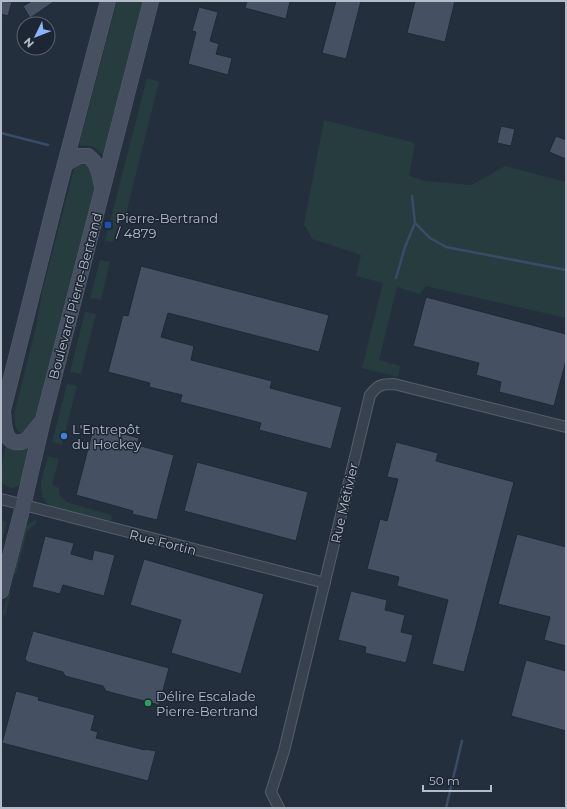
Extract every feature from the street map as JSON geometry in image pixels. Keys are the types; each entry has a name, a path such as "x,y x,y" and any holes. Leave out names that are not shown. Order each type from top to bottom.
{"main road":[{"path":"43,420 27,440 15,442 6,434 2,414 108,1"},
{"name":"Boulevard Pierre-Bertrand","path":"1,590 23,506 43,420 151,1"},
{"path":"65,164 79,156 87,155 92,158 99,172 102,190"}],"street":[{"name":"Rue Métivier","path":"279,808 271,792 284,751 370,395 376,387 385,384 394,384 566,427"},
{"name":"Rue Fortin","path":"1,499 23,506 325,583"}],"green space":[{"path":"117,1 146,1 106,156 103,156 94,147 81,146 79,144"},
{"path":"147,78 159,82 125,218 120,217 113,242 105,241"},
{"path":"324,120 415,143 409,176 426,181 472,185 505,166 566,182 566,318 426,286 420,294 397,287 379,360 400,366 398,377 362,368 383,283 356,276 361,255 312,239 304,224"},
{"path":"81,164 88,165 98,178 36,423 23,436 17,429 14,415 37,322 42,292 74,169"},
{"path":"100,260 110,262 101,300 90,298"},
{"path":"85,312 96,314 81,374 70,372"},
{"path":"67,384 77,386 62,445 52,442"},
{"path":"7,437 32,445 24,477 20,484 15,488 9,487 1,482 1,472"},
{"path":"48,456 59,459 52,485 59,488 59,494 66,502 111,515 112,519 109,522 55,509 48,504 41,492 41,485"},
{"path":"36,519 37,523 27,531 16,574 13,573 24,530 27,525"},
{"path":"1,520 7,522 1,545"},
{"path":"8,592 11,593 5,616 2,615"}],"building":[{"path":"1,1 12,2 8,16 1,14"},
{"path":"32,1 55,1 33,16 29,16 23,6"},
{"path":"247,1 290,1 286,19 245,8"},
{"path":"336,1 361,1 346,59 322,53"},
{"path":"415,1 455,1 445,42 407,33"},
{"path":"199,7 218,12 210,41 219,44 216,54 232,58 228,75 188,64 196,32 192,31"},
{"path":"501,126 515,129 511,146 497,143"},
{"path":"556,136 566,140 566,159 549,152"},
{"path":"141,266 329,315 319,352 168,313 161,337 194,346 191,360 272,381 270,388 342,407 331,449 259,430 261,423 180,402 182,395 149,387 150,383 108,372 123,315 128,316"},
{"path":"426,297 566,334 566,360 554,406 499,392 501,382 476,375 479,363 413,346"},
{"path":"94,426 139,438 137,445 174,455 157,520 132,514 133,511 76,495"},
{"path":"396,442 438,453 436,461 514,482 464,672 432,664 448,600 397,586 399,577 367,569 380,519 387,521 398,479 387,477"},
{"path":"197,462 308,492 296,541 184,511"},
{"path":"517,534 566,547 566,646 544,640 550,617 498,604"},
{"path":"45,536 74,543 71,554 92,560 94,550 115,555 104,596 63,585 60,594 32,587"},
{"path":"144,559 264,594 241,674 171,653 181,620 130,605"},
{"path":"351,591 387,600 385,610 405,615 401,632 413,635 406,663 365,653 366,647 338,640"},
{"path":"33,631 169,668 159,705 106,691 103,686 65,676 63,672 28,662 25,659"},
{"path":"526,660 566,671 566,731 511,716"},
{"path":"16,691 39,697 38,700 95,715 91,730 98,732 96,738 145,750 156,751 148,781 2,743"}],"waterway":[{"path":"1,133 48,145"},
{"path":"412,196 415,223 430,238 446,247 566,270"},
{"path":"396,278 405,247 415,223"},
{"path":"446,808 462,741"}],"place":[{"name":"Pierre-Bertrand / 4879","path":"108,225"},
{"name":"L'Entrepôt du Hockey","path":"64,436"},
{"name":"Délire Escalade Pierre-Bertrand","path":"148,703"}]}
